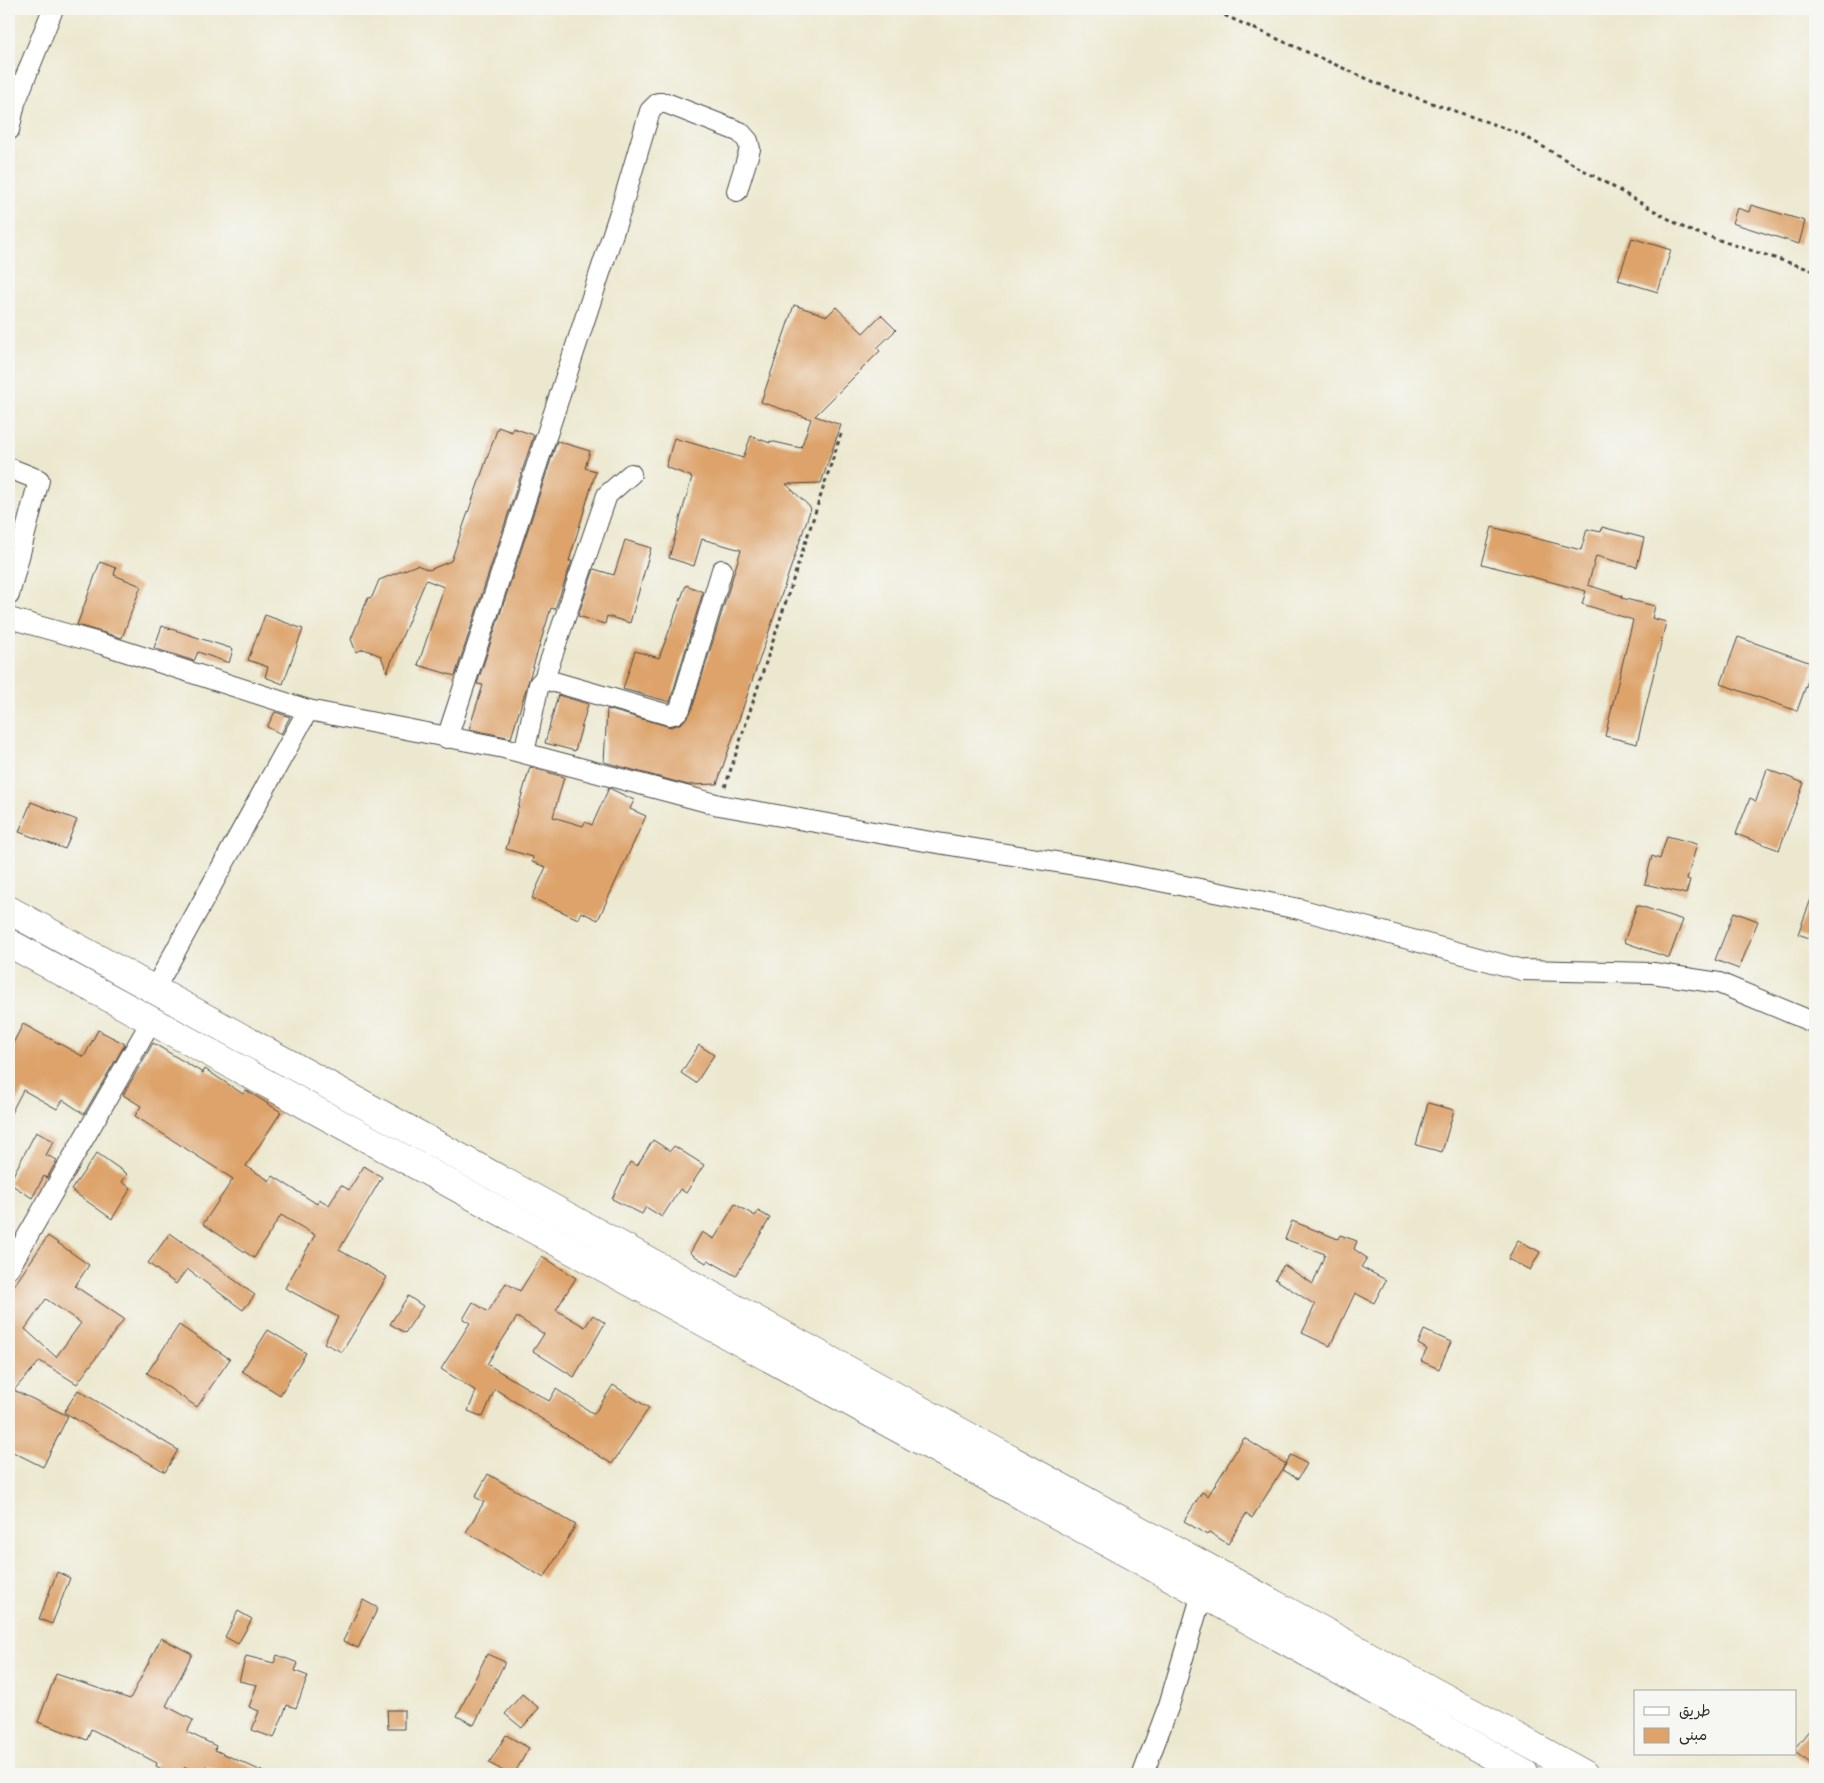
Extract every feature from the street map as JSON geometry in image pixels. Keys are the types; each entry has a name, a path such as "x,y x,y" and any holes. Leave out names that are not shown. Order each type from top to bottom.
{"highway":[{"path":"9,910 1584,1774"},
{"path":"9,943 1202,1594 1525,1774"}],"street":[{"path":"9,130 15,103 53,9"},
{"path":"447,738 621,209 650,111 658,103 666,103 740,132 748,141 750,149 737,191"},
{"path":"9,468 39,480 9,594"},
{"path":"524,753 539,684 544,679 607,495 632,474"},
{"path":"544,679 669,715 674,714 680,709 722,570"},
{"path":"9,618 102,644 308,710 524,753 719,804 1100,869 1299,908 1522,970 1653,972 1719,983 1815,1023"},
{"path":"154,990 308,710"},
{"path":"9,1268 151,1022"},
{"path":"1143,1774 1169,1705 1202,1594"}],"path":[{"path":"1210,9 1388,88 1519,133 1688,230 1815,271"},
{"path":"719,804 841,434"}],"building":[{"path":"1751,205 1805,221 1799,244 1732,223 1737,208 1749,212"},
{"path":"1632,238 1671,250 1658,292 1618,280"},
{"path":"794,305 827,316 836,307 863,333 881,315 896,330 877,348 880,351 815,416 841,425 821,483 786,484 811,508 717,784 688,785 604,762 607,709 671,727 682,723 691,712 741,550 702,539 694,566 669,558 692,477 666,467 674,438 743,458 751,436 770,443 770,441 801,448 811,419 761,402"},
{"path":"498,427 512,432 513,428 534,435 455,676 418,665 444,587 426,580 387,672 381,656 364,649 356,652 351,639 368,598 372,597 379,580 417,565 429,570 451,561"},
{"path":"557,441 590,451 585,468 596,471 569,561 572,561 555,609 551,608 511,738 469,729 483,685 477,684"},
{"path":"1492,527 1581,550 1587,529 1601,532 1602,527 1644,538 1637,567 1596,556 1588,585 1622,596 1621,598 1655,606 1652,618 1666,622 1637,744 1605,736 1633,620 1582,604 1586,591 1482,564"},
{"path":"625,540 651,548 630,623 607,616 605,624 578,616 594,569 614,575"},
{"path":"100,562 116,568 114,575 141,586 122,638 77,625"},
{"path":"686,585 703,592 670,702 623,689 635,651 659,658"},
{"path":"265,615 303,629 283,684 265,677 268,667 248,660"},
{"path":"162,626 233,649 229,663 198,652 194,661 154,648"},
{"path":"1738,637 1814,664 1797,711 1721,684"},
{"path":"558,695 588,704 575,751 545,743"},
{"path":"275,712 290,717 281,734 267,727"},
{"path":"530,767 564,777 553,817 583,826 585,822 592,825 609,788 634,800 630,809 646,816 598,920 581,912 578,919 532,898 546,867 532,862 533,857 506,849"},
{"path":"1767,769 1804,783 1779,850 1736,834 1750,798 1756,801"},
{"path":"31,802 77,820 65,849 19,832"},
{"path":"1667,836 1697,844 1687,879 1690,880 1686,894 1645,884 1652,856 1660,859"},
{"path":"1815,891 1815,940 1798,934"},
{"path":"1637,905 1683,920 1669,958 1624,942"},
{"path":"1734,912 1758,921 1739,969 1715,960"},
{"path":"23,1024 84,1057 98,1030 125,1044 84,1114 63,1100 57,1109 23,1090 9,1117 9,1051"},
{"path":"153,1043 203,1073 205,1069 243,1094 246,1090 281,1112 246,1166 270,1181 273,1176 317,1204 319,1199 329,1205 341,1185 349,1190 364,1166 382,1177 339,1250 387,1277 342,1352 324,1343 338,1317 285,1288 315,1235 281,1215 254,1258 203,1224 233,1179 135,1116 141,1106 123,1095"},
{"path":"699,1045 714,1055 696,1083 681,1073"},
{"path":"1428,1103 1454,1110 1442,1152 1416,1145"},
{"path":"36,1132 54,1141 46,1155 57,1160 47,1178 44,1176 32,1198 9,1183"},
{"path":"653,1140 670,1151 674,1146 704,1165 686,1193 680,1189 662,1217 646,1207 642,1214 612,1199 630,1162 637,1166"},
{"path":"97,1153 127,1174 122,1182 131,1188 112,1219 71,1190"},
{"path":"735,1204 755,1216 758,1211 770,1218 736,1276 708,1260 706,1263 690,1253 702,1232 714,1239"},
{"path":"1292,1221 1338,1239 1340,1235 1357,1241 1354,1249 1367,1258 1361,1267 1386,1280 1374,1303 1355,1293 1330,1346 1302,1333 1315,1305 1275,1279 1284,1265 1313,1284 1325,1254 1285,1239"},
{"path":"170,1233 255,1295 243,1310 187,1269 176,1284 148,1263"},
{"path":"48,1236 89,1265 75,1286 124,1319 77,1384 40,1361 14,1390 68,1416 43,1467 9,1450 9,1293","holes":["46,1299 81,1323 56,1357 25,1329"]},
{"path":"1518,1240 1540,1252 1530,1270 1508,1259"},
{"path":"542,1256 576,1278 556,1310 585,1327 593,1315 605,1323 574,1377 533,1351 544,1334 517,1317 487,1364 549,1401 556,1389 594,1414 613,1385 649,1408 612,1464 495,1389 483,1417 468,1411 476,1391 441,1369 470,1323 463,1319 473,1302 488,1312 506,1283 520,1291"},
{"path":"408,1296 423,1306 405,1333 390,1324"},
{"path":"179,1325 230,1359 197,1407 147,1373"},
{"path":"268,1330 306,1353 280,1395 242,1371"},
{"path":"1424,1330 1451,1342 1439,1369 1421,1361 1427,1349 1418,1344"},
{"path":"78,1390 178,1450 165,1472 64,1412"},
{"path":"1244,1438 1286,1464 1252,1518 1246,1514 1228,1544 1209,1532 1207,1535 1184,1521 1202,1492 1208,1496"},
{"path":"1291,1455 1307,1464 1298,1479 1282,1470"},
{"path":"488,1474 576,1525 544,1578 466,1532 484,1502 475,1497"},
{"path":"57,1572 70,1578 52,1624 39,1619"},
{"path":"363,1600 378,1608 358,1648 343,1641"},
{"path":"238,1611 252,1619 238,1644 225,1637"},
{"path":"161,1638 192,1654 166,1706 193,1720 187,1732 216,1746 215,1750 268,1774 225,1774 206,1766 202,1774 185,1767 182,1774 172,1774 156,1766 157,1763 91,1729 87,1740 38,1722 56,1674 130,1699"},
{"path":"487,1654 505,1662 474,1725 457,1716"},
{"path":"277,1655 298,1663 295,1671 308,1676 296,1708 287,1705 274,1738 252,1730 259,1711 249,1707 257,1685 239,1681 246,1656 274,1663"},
{"path":"522,1694 539,1708 522,1728 505,1714"},
{"path":"387,1710 404,1710 404,1729 388,1729"},
{"path":"1815,1723 1815,1768 1796,1753 1796,1747"},
{"path":"506,1735 529,1748 514,1774 509,1774 489,1763"}]}
